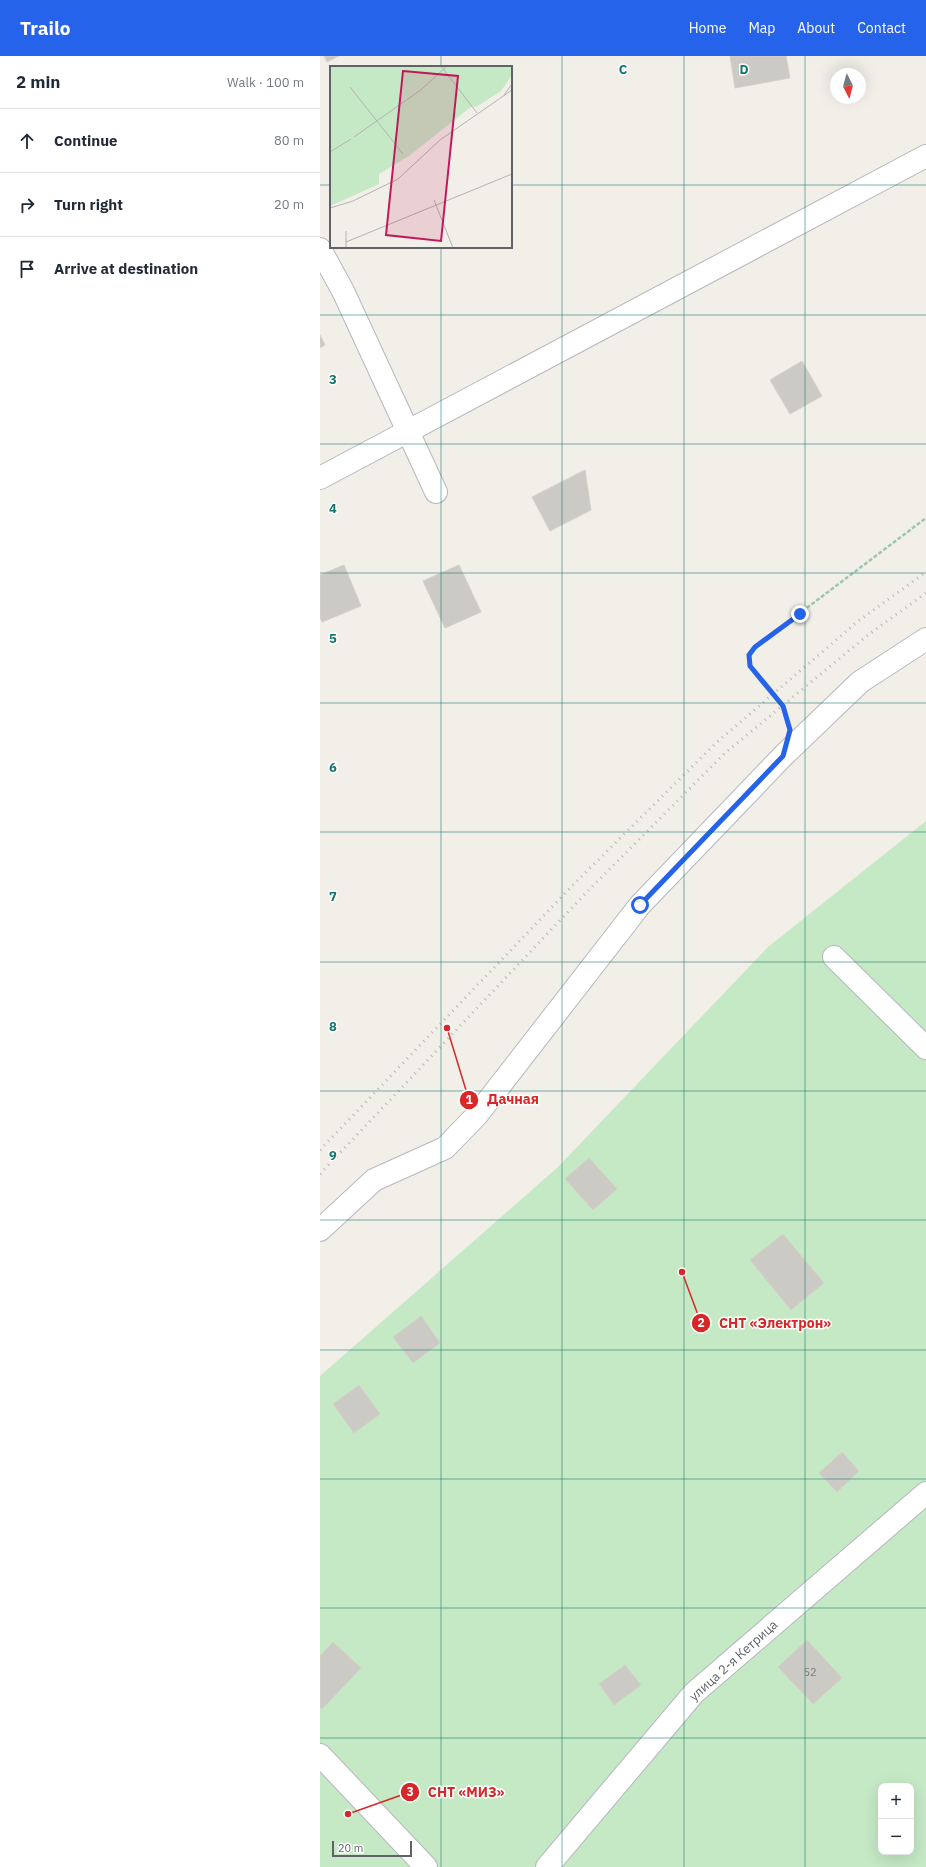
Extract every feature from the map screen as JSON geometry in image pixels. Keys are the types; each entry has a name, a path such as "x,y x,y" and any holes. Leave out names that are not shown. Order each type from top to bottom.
{"street":[{"path":"320,478 926,156"},
{"path":"320,249 343,291 436,492"},
{"path":"320,1230 374,1180 445,1148 477,1115 640,905 783,756 860,682 926,639"},
{"path":"834,957 926,1048"},
{"name":"улица 2-я Кетрица","path":"547,1867 694,1693 926,1493"},
{"path":"320,1755 426,1867"}],"path":[{"path":"783,756 790,730 783,706 750,666 749,655 755,647 926,518"}],"green space":[{"path":"926,821 926,1867 320,1867 320,1376 557,1168 768,947"}],"building":[{"path":"324,56 339,56 327,62"},
{"path":"730,56 786,56 790,78 735,88"},
{"path":"320,335 325,345 320,348"},
{"path":"802,361 822,396 790,414 770,380"},
{"path":"585,470 591,510 550,531 532,497"},
{"path":"344,565 361,606 322,622 320,617 320,575"},
{"path":"459,565 481,612 445,628 423,581"},
{"path":"589,1158 617,1189 593,1210 565,1179"},
{"path":"783,1234 824,1283 791,1310 750,1260"},
{"path":"421,1316 440,1343 413,1363 393,1337"},
{"path":"359,1385 380,1414 354,1433 333,1404"},
{"path":"842,1452 859,1471 837,1492 819,1473"},
{"path":"807,1640 842,1678 813,1704 778,1667"},
{"path":"333,1642 361,1668 322,1709 320,1707 320,1656"},
{"path":"625,1665 641,1685 614,1705 599,1684"}],"railway":[{"path":"320,1150 572,886 716,743 857,622 926,572"},
{"path":"320,1174 584,895 724,754 868,635 926,593"}],"place":[{"name":"Дачная","path":"447,1028"},
{"name":"СНТ «Электрон»","path":"682,1272"},
{"name":"СНТ «МИЗ»","path":"348,1814"}],"route":[{"path":"640,905 783,756 790,730 783,706 756,675 750,666 749,655 755,647 800,614"}]}
